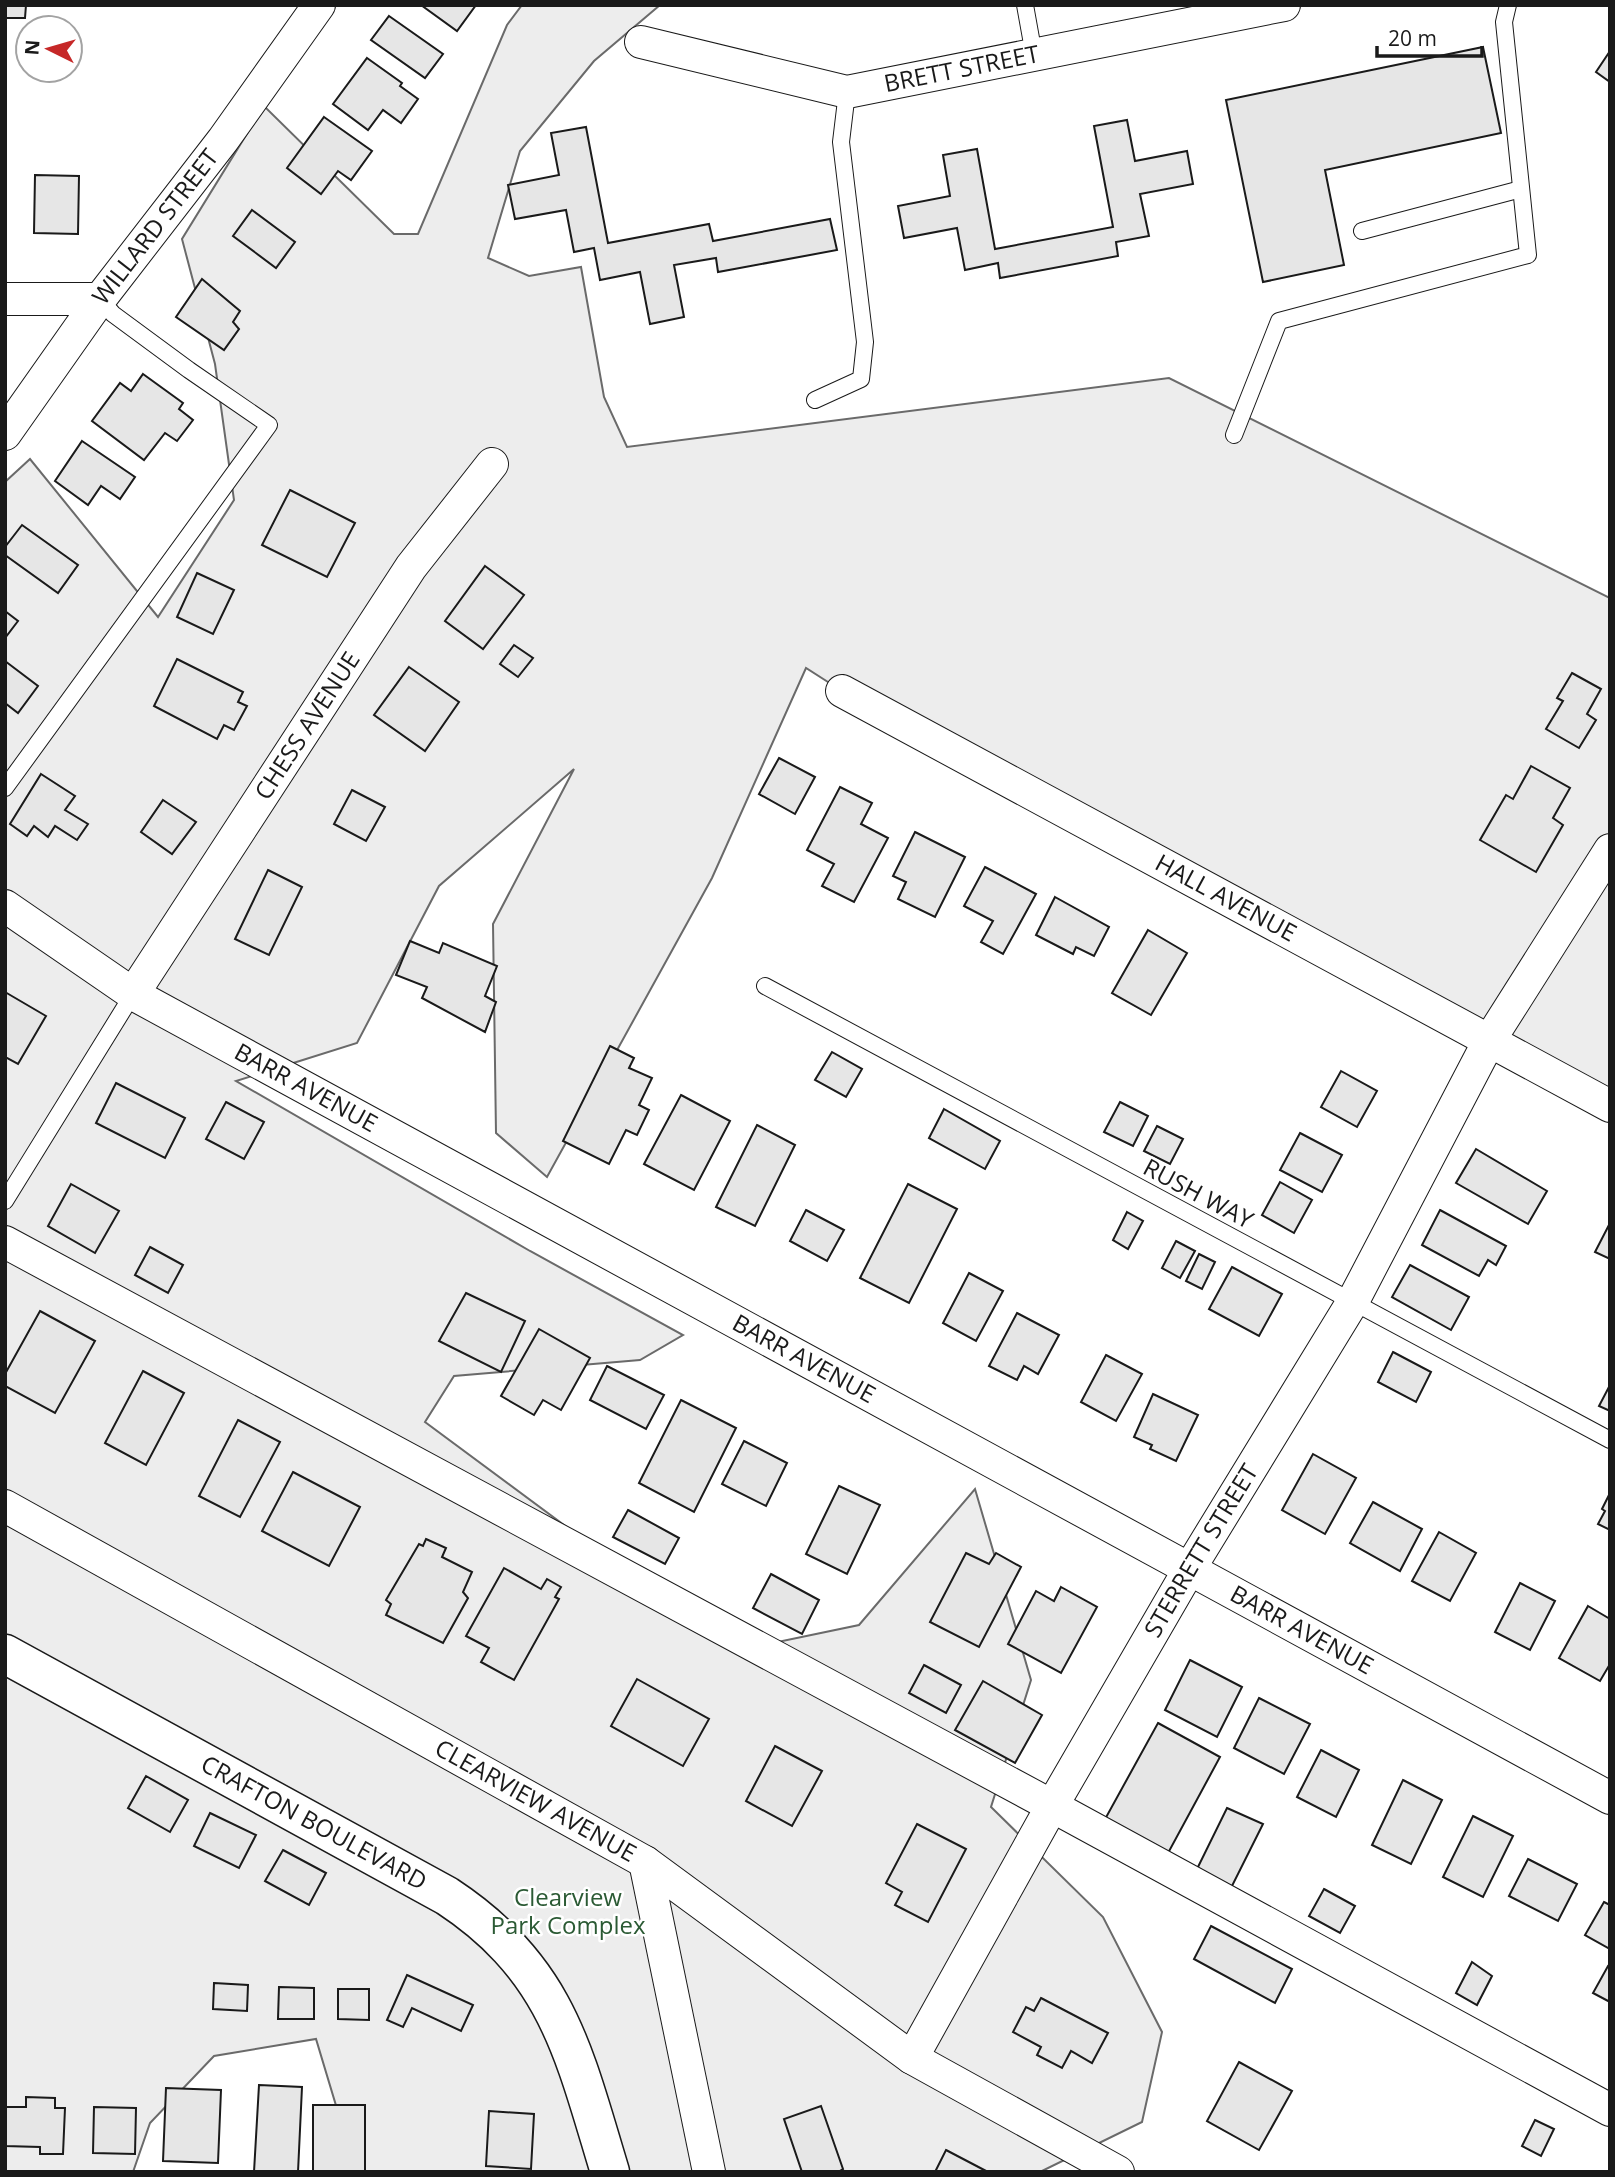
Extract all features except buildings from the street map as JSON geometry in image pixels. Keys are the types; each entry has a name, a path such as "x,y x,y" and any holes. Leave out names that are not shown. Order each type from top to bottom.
{"main road":[{"name":"CRAFTON BOULEVARD","path":"5,1654 447,1896 473,1914 518,1957 539,1983 572,2048 610,2172"}],"street":[{"name":"BRETT STREET","path":"641,42 847,92 1284,5"},
{"name":"WILLARD STREET","path":"5,434 100,299 223,140 312,13"},
{"path":"5,299 100,299"},
{"name":"CHESS AVENUE","path":"133,994 411,567 492,464"},
{"name":"HALL AVENUE","path":"842,691 1610,1106"},
{"name":"STERRETT STREET","path":"912,2058 1052,1806 1190,1569 1352,1303 1489,1041 1610,850"},
{"name":"BARR AVENUE","path":"5,906 133,994 1610,1798"},
{"path":"5,1242 1610,2110"},
{"name":"CLEARVIEW AVENUE","path":"5,1506 645,1862 912,2058 1118,2172"},
{"path":"645,1862 709,2172"}],"lane":[{"path":"1025,5 1034,55"},
{"path":"1234,435 1279,321 1528,255 1504,22 1508,5"},
{"path":"815,400 861,379 864,342 841,142 847,92"},
{"path":"1362,231 1521,189"},
{"path":"5,788 269,425 113,314 100,299"},
{"name":"RUSH WAY","path":"765,986 1610,1440"},
{"path":"5,1201 133,994"}],"shaded area":[{"path":"522,5 660,5 594,61 520,151 488,258 529,276 581,267 604,397 627,447 1169,378 1610,598 1610,1106 842,691 806,668 712,878 547,1177 496,1133 493,924 574,769 439,886 357,1043 236,1081 530,1251 683,1335 640,1360 454,1376 425,1422 734,1651 859,1625 975,1489 1031,1680 991,1807 1103,1917 1162,2032 1142,2122 1040,2172 356,2172 316,2039 214,2056 150,2123 133,2172 5,2172 5,482 30,459 158,617 234,500 215,364 182,239 264,106 394,234 418,234 507,25"}],"park label":[{"name":"Clearview Park Complex","path":"568,1912"}]}
